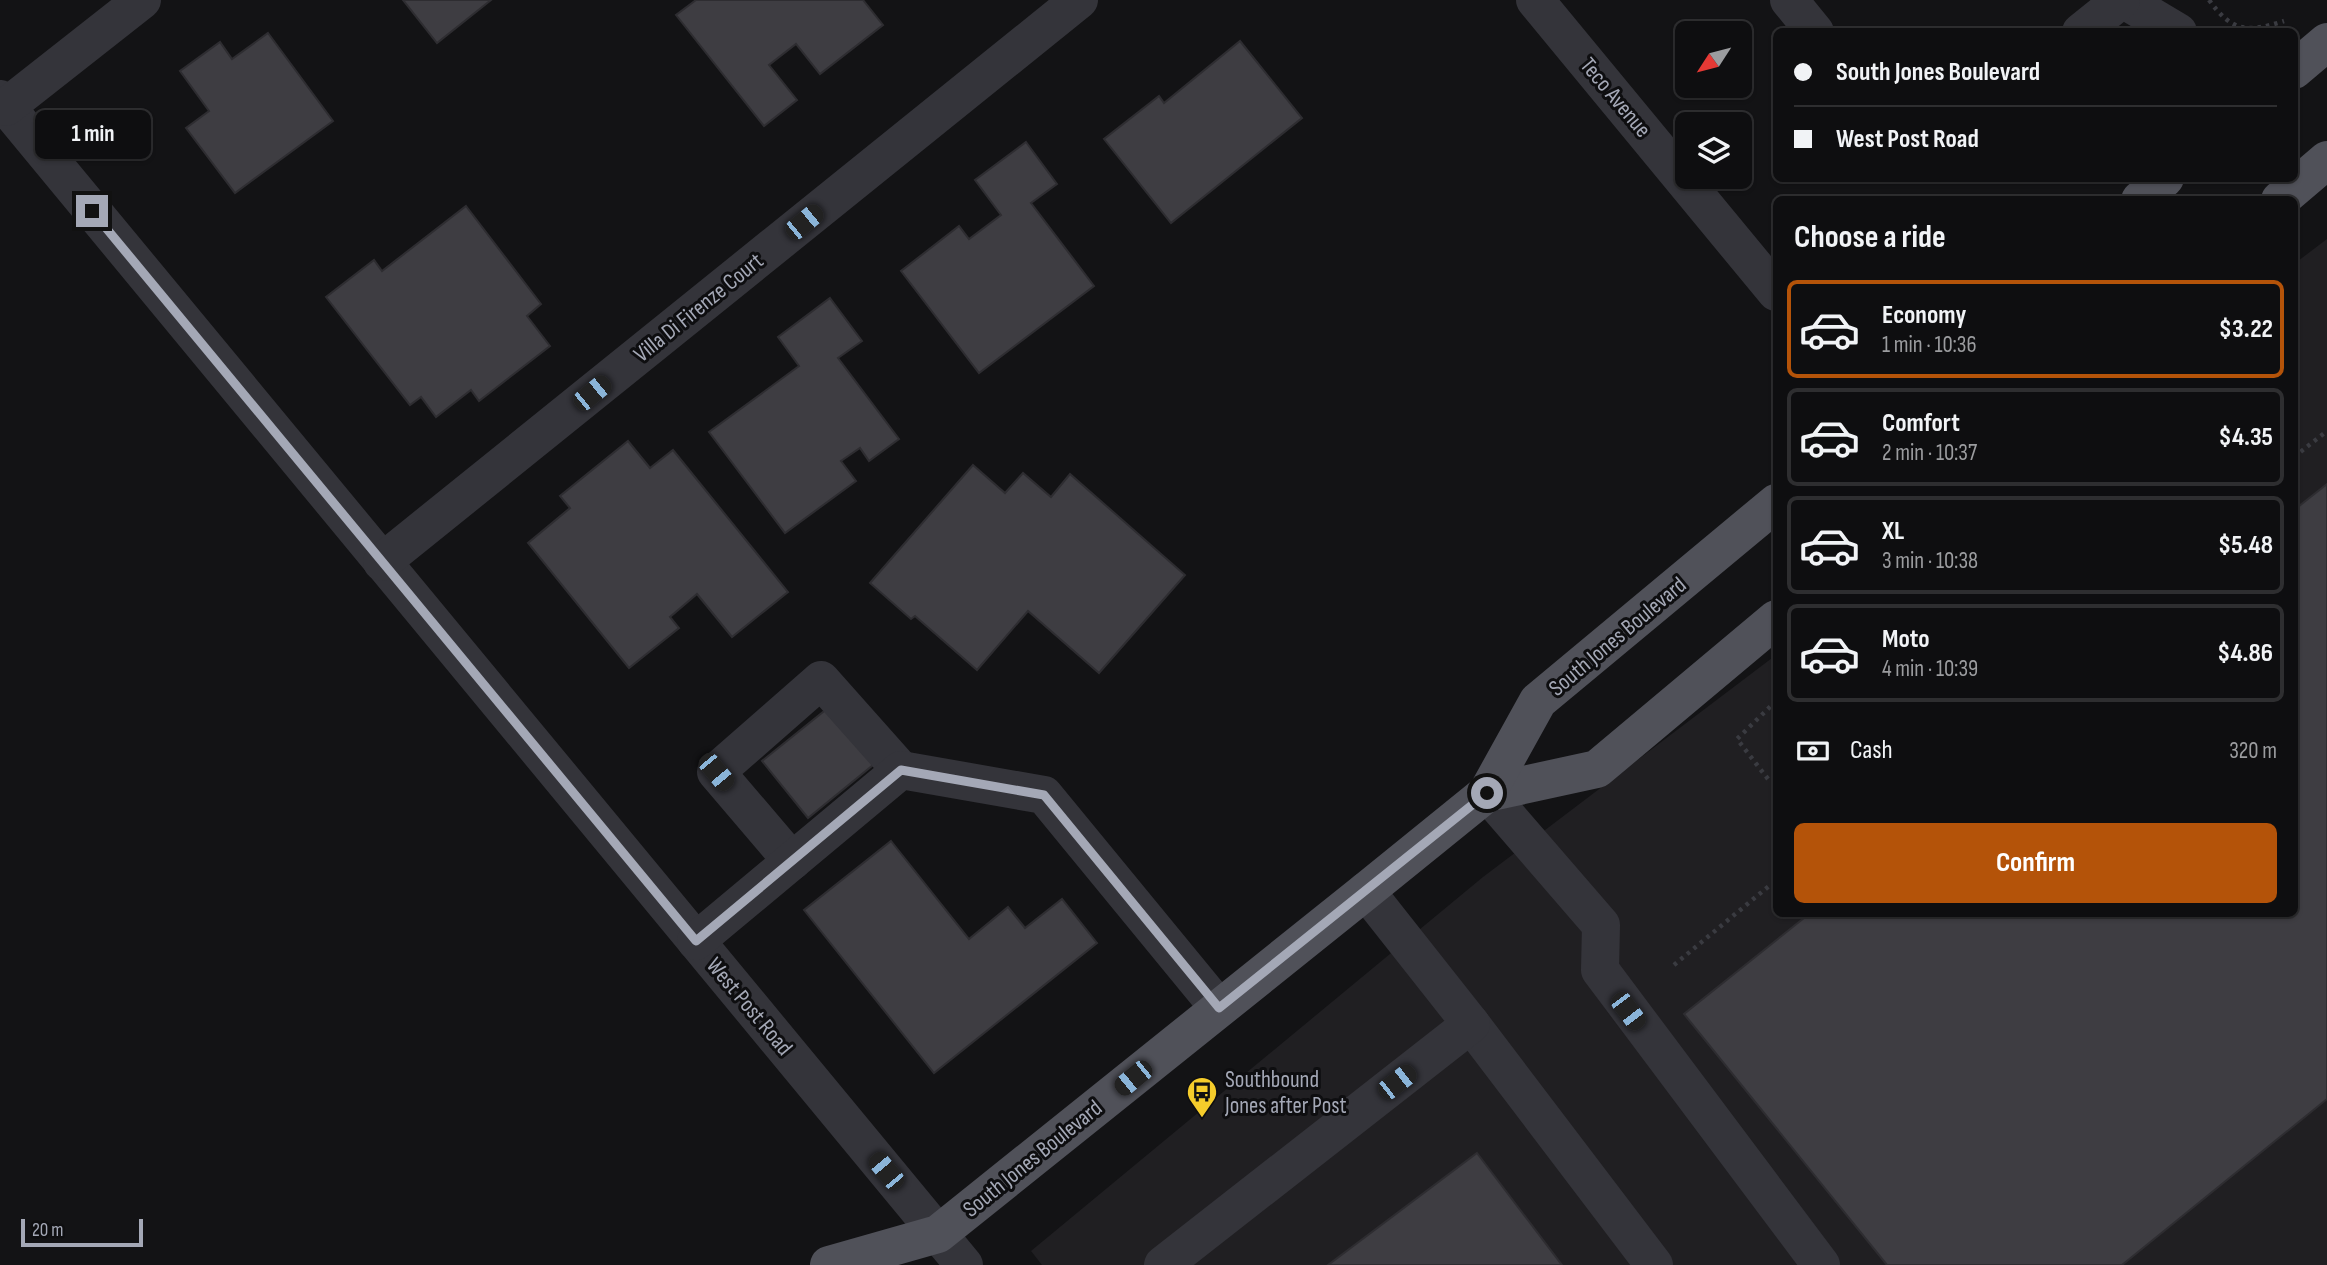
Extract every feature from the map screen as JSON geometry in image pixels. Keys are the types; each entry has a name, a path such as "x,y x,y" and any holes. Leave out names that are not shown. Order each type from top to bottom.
{"main road":[{"path":"2298,67 2327,42"},
{"path":"2285,196 2327,160"},
{"path":"2145,196 2160,182"},
{"name":"South Jones Boulevard","path":"829,1265 930,1249 1219,1008 1487,793 1538,701 1773,505"},
{"name":"South Jones Boulevard","path":"1487,793 1597,769 1773,622"}],"street":[{"path":"3,103 142,0"},
{"name":"Villa Di Firenze Court","path":"383,562 1079,0"},
{"name":"Teco Avenue","path":"1535,0 1773,288"},
{"path":"1789,0 1812,28"},
{"path":"2086,28 2123,0 2171,28"},
{"name":"West Post Road","path":"3,103 696,941 930,1249 964,1265"},
{"path":"792,861 716,772 821,680 901,770 1044,795 1219,1008"},
{"path":"696,941 901,770"},
{"path":"1487,793 1601,925 1600,970 1821,1265"},
{"path":"1366,891 1654,1265"},
{"path":"1163,1265 1471,1024"}],"path":[{"path":"2209,0 2221,17 2235,27 2264,27 2284,21"},
{"path":"2298,454 2327,431"},
{"path":"1768,779 1737,739 1773,704"},
{"path":"1674,965 1773,885"}],"shaded area":[{"path":"2327,239 2327,1265 1042,1265 1031,1251 1483,877 1773,657 1773,917 2298,917 2298,261"}],"building":[{"path":"403,0 491,0 437,43"},
{"path":"696,0 863,0 883,25 820,74 796,44 769,65 797,100 764,126 676,15"},
{"path":"268,33 333,121 235,193 186,128 209,111 180,71 220,42 232,59"},
{"path":"1240,41 1302,118 1171,223 1104,139 1159,96 1164,103"},
{"path":"1026,142 1057,184 1031,203 1094,286 979,373 901,271 959,226 969,239 1001,215 975,180"},
{"path":"466,206 541,304 527,316 550,346 479,401 471,390 436,417 421,397 410,405 326,297 374,260 382,271"},
{"path":"830,298 862,341 838,358 899,439 869,461 860,448 841,461 856,481 785,533 709,432 799,366 778,337"},
{"path":"628,441 650,468 673,450 788,592 732,637 697,594 670,617 679,628 629,668 528,543 570,508 560,496"},
{"path":"973,465 1005,493 1023,473 1051,497 1070,474 1185,575 1099,673 1028,611 977,670 915,616 911,619 870,583"},
{"path":"2327,484 2327,1099 2122,1265 1887,1265 1684,1014 1805,917 2298,917 2298,507"},
{"path":"828,708 873,765 808,818 762,761"},
{"path":"891,841 969,939 1008,907 1025,928 1062,899 1097,943 934,1073 804,910"},
{"path":"1477,1153 1562,1265 1328,1265"}],"place":[{"name":"Southbound Jones after Post","path":"1202,1119"}],"route":[{"path":"92,211 696,941 901,770 1044,795 1219,1008 1487,793"}]}
